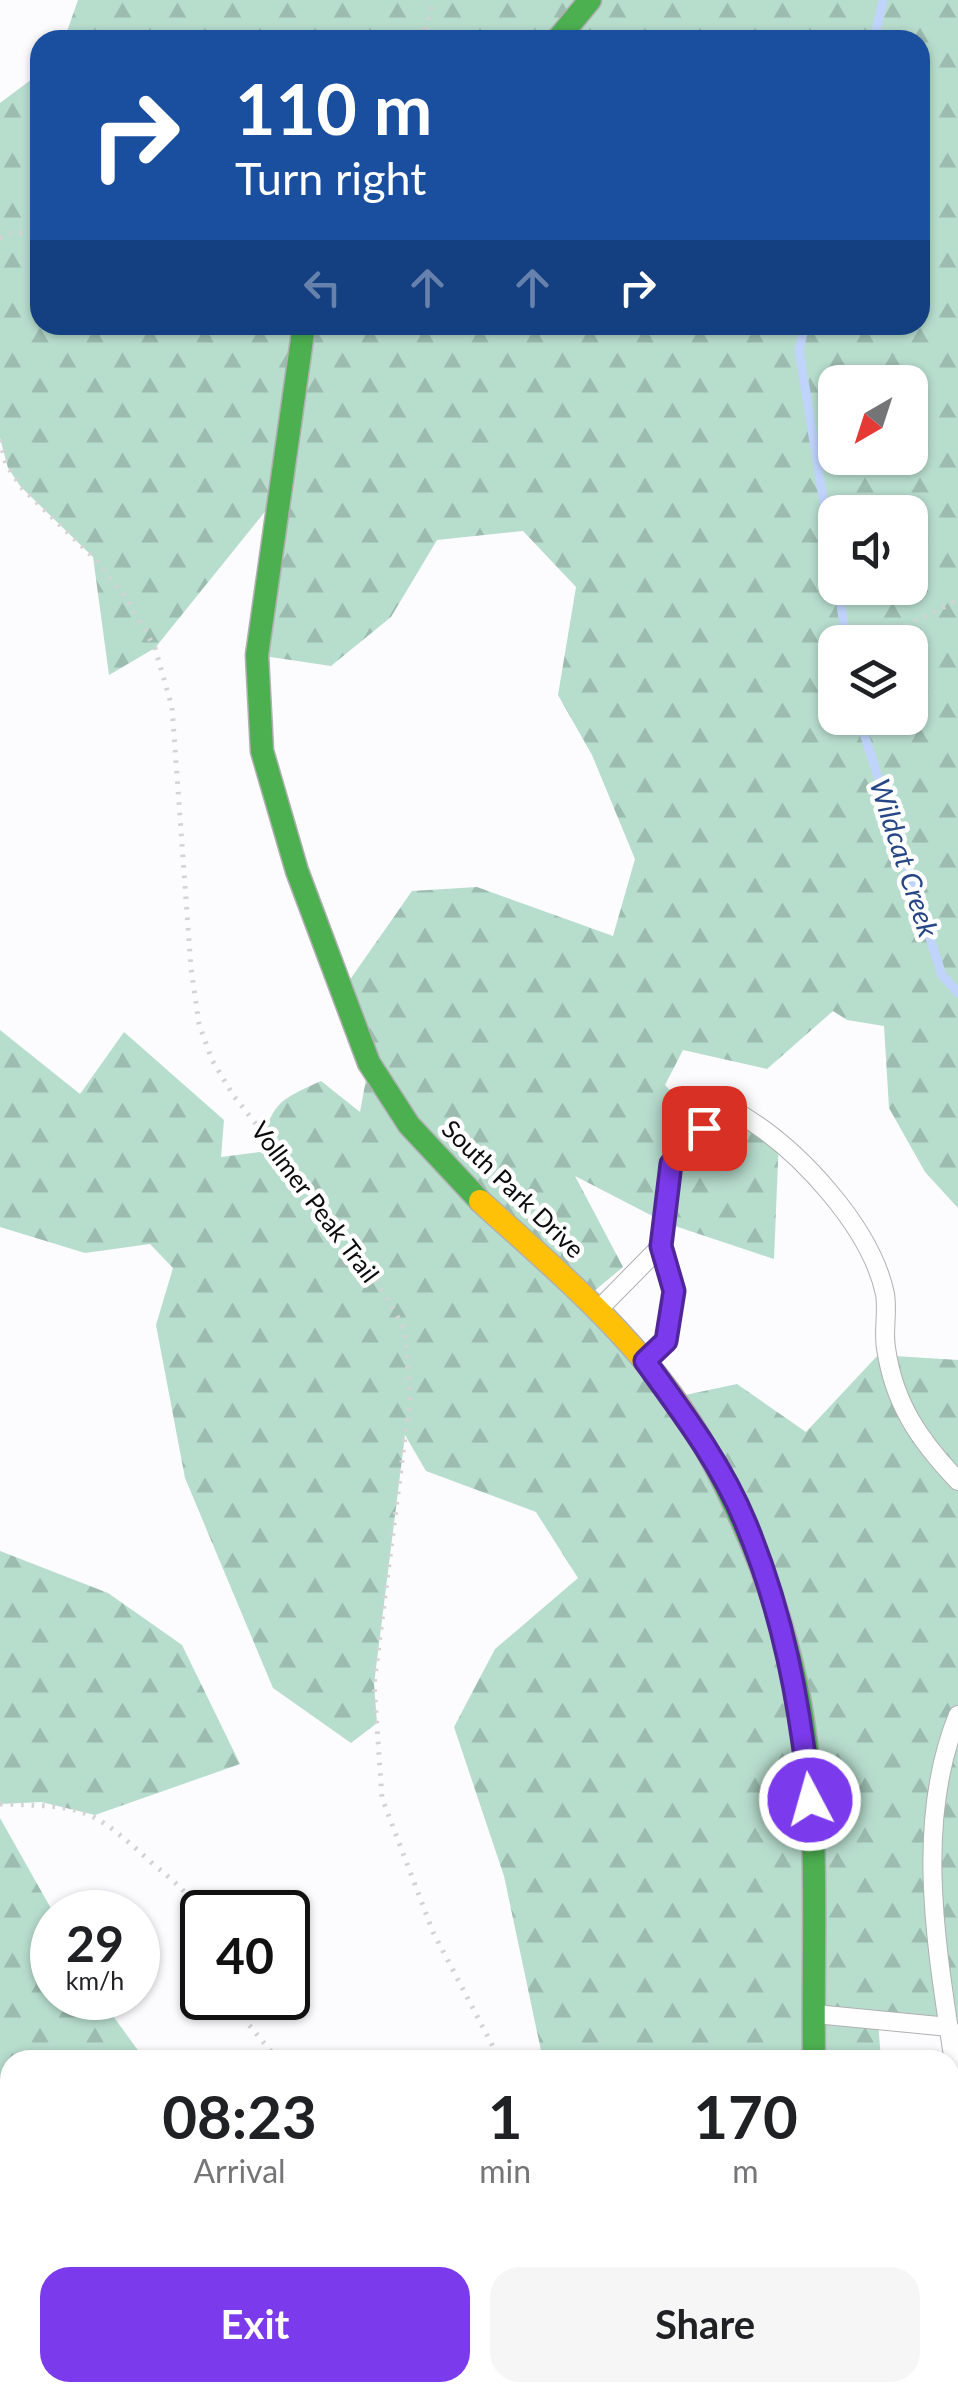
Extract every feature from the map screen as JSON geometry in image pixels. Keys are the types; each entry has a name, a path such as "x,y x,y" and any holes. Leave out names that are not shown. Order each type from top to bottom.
{"street":[{"path":"565,30 590,0"},
{"name":"South Park Drive","path":"302,335 293,374 257,656 262,751 297,871 369,1063 409,1125 464,1187 598,1310 645,1361 704,1444 746,1521 778,1614 800,1704 810,1800 813,2050"}],"lane":[{"path":"645,1361 666,1341 674,1291 661,1246 671,1164 704,1128 743,1116 779,1138 825,1188 862,1240 885,1294 885,1346 896,1397 922,1443 958,1481"},
{"path":"598,1310 661,1246"},
{"path":"952,2050 936,1930 932,1836 948,1740 958,1715"},
{"path":"810,2013 949,2028"}],"path":[{"path":"426,30 433,0"},
{"path":"0,238 8,232 30,233"},
{"name":"Vollmer Peak Trail","path":"0,440 6,464 21,487 93,557 126,598 155,648 172,707 198,1024 212,1060 233,1095 368,1267 406,1330 410,1397 374,1684 382,1798 433,1932 495,2050"},
{"path":"907,625 958,600"},
{"path":"0,1804 40,1802 102,1818 186,1890"},
{"path":"246,2020 270,2050"}],"green space":[{"path":"78,0 958,0 958,1208 925,1172 889,1108 884,1026 847,1020 833,1011 767,1069 683,1050 665,1085 704,1128 743,1116 779,1138 774,1259 666,1223 575,1176 623,1267 587,1297 671,1398 737,1384 806,1432 878,1355 958,1360 958,2023 949,2027 878,2021 880,2050 541,2050 504,1876 454,1727 495,1649 578,1578 536,1512 426,1471 405,1435 374,1684 377,1723 351,1743 273,1688 185,1478 156,1325 173,1268 150,1244 85,1253 0,1227 0,1030 80,1094 124,1032 224,1120 221,1157 260,1152 268,1123 278,1106 321,1081 360,1112 369,1063 342,991 412,891 477,887 613,936 635,859 592,755 558,695 576,587 523,531 437,540 391,617 331,666 257,655 276,498 155,648 109,675 93,557 21,487 8,468 0,438 0,103 30,80 30,335 930,335 930,30 68,30"},
{"path":"0,1551 108,1593 182,1645 240,1764 95,1815 41,1802 0,1804"},
{"path":"0,1818 41,1890 30,1890 30,2020 116,2020 138,2050 0,2050"}],"waterway":[{"name":"Wildcat Creek","path":"876,30 883,0"},
{"name":"Wildcat Creek","path":"803,335 799,350 823,495"},
{"name":"Wildcat Creek","path":"841,605 844,625"},
{"name":"Wildcat Creek","path":"864,735 942,975 958,993"}],"traffic: fast":[{"path":"565,30 590,0"},
{"path":"303,335 257,655 262,751 297,871 369,1063 409,1125 480,1201"},
{"path":"709,1454 764,1575 785,1638 800,1703 813,1836 814,2050"}],"traffic: slow":[{"path":"480,1201 575,1288 635,1350 687,1417 709,1454"}],"route":[{"path":"704,1128 671,1164 661,1246 674,1291 666,1341 645,1361 704,1444 746,1521 778,1614 800,1704 810,1800"}]}
